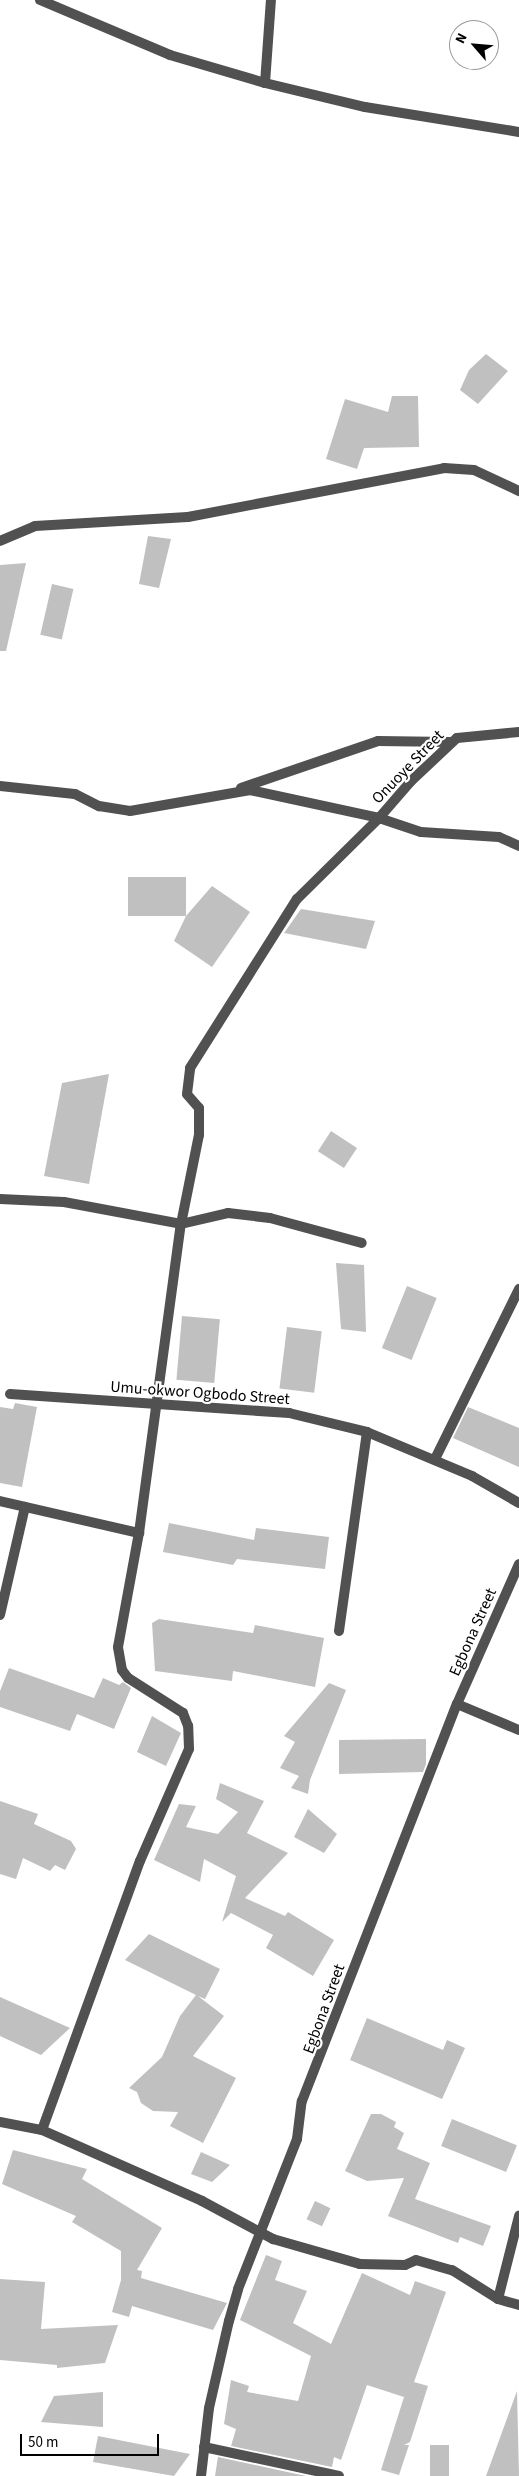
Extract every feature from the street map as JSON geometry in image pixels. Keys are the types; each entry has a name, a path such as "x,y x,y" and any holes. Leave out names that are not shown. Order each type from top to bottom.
{"street":[{"path":"40,0 170,55 265,83 365,107 519,132"},
{"path":"265,83 272,0"},
{"path":"0,541 35,526 188,517 444,468 474,470 519,491"},
{"name":"Onuoye Street","path":"42,2130 140,1861 189,1749 188,1726 183,1713 122,1670 118,1647 139,1533 181,1224 199,1135 199,1108 187,1094 190,1068 297,899 379,818 450,742 457,738 519,732"},
{"path":"212,798 378,741 450,742"},
{"path":"0,786 75,794 99,806 130,811 250,790 379,818 421,832 499,837 519,846"},
{"path":"0,1199 64,1202 181,1224 228,1213 270,1218 362,1243"},
{"path":"435,1459 519,1289"},
{"name":"Umu-okwor Ogbodo Street","path":"10,1394 157,1406 289,1413 367,1432 435,1459 519,1503"},
{"path":"340,1631 367,1432"},
{"path":"0,1501 139,1533"},
{"path":"0,1615 25,1507"},
{"name":"Egbona Street","path":"200,2476 224,2339 238,2289 297,2139 302,2101 458,1704 519,1564"},
{"path":"458,1704 519,1730"},
{"path":"0,2122 42,2130 202,2201 259,2233 360,2264 405,2265 416,2260 425,2262 452,2270 498,2299 519,2306"},
{"path":"498,2299 519,2216"},
{"path":"204,2447 338,2476"}],"building":[{"path":"486,354 508,371 478,404 460,390 469,370"},
{"path":"392,396 418,396 419,447 364,448 357,469 326,459 345,399 388,412"},
{"path":"148,536 171,539 159,588 139,584"},
{"path":"26,563 6,651 0,651 0,565"},
{"path":"52,584 73,589 62,640 40,635"},
{"path":"128,877 186,877 186,916 128,916"},
{"path":"212,886 250,912 212,967 174,941 186,916"},
{"path":"301,909 375,921 366,949 284,933"},
{"path":"109,1074 89,1184 44,1176 62,1083"},
{"path":"331,1131 357,1148 344,1168 318,1151"},
{"path":"336,1263 364,1265 366,1332 341,1329"},
{"path":"407,1286 437,1298 412,1360 382,1348"},
{"path":"182,1316 220,1319 214,1383 176,1380"},
{"path":"287,1327 322,1331 314,1393 279,1389"},
{"path":"15,1403 37,1407 22,1487 0,1483 0,1407 13,1409"},
{"path":"468,1407 519,1428 519,1467 453,1438"},
{"path":"169,1523 254,1540 256,1528 329,1537 325,1569 237,1559 233,1565 163,1552"},
{"path":"159,1619 253,1633 255,1625 324,1638 315,1687 233,1671 232,1681 155,1671 152,1623"},
{"path":"9,1668 94,1698 103,1678 119,1685 123,1682 131,1688 114,1729 77,1714 70,1731 0,1707 0,1691"},
{"path":"329,1683 346,1690 310,1780 308,1794 291,1788 299,1776 280,1768 295,1742 284,1736"},
{"path":"152,1716 181,1733 166,1766 137,1752"},
{"path":"426,1739 426,1764 423,1772 339,1774 339,1740"},
{"path":"220,1783 264,1801 247,1833 288,1853 245,1898 285,1916 288,1912 334,1940 313,1976 266,1948 273,1935 231,1913 222,1922 236,1876 204,1859 200,1882 154,1860 179,1804 196,1806 186,1827 218,1834 238,1812 216,1799"},
{"path":"0,1801 38,1814 34,1824 71,1841 76,1849 65,1870 55,1865 50,1871 23,1858 16,1879 0,1874"},
{"path":"308,1809 337,1834 324,1853 294,1837"},
{"path":"149,1934 220,1969 205,1999 198,1996 224,2016 193,2056 236,2078 203,2143 170,2126 178,2112 153,2111 141,2103 137,2092 129,2088 162,2057 180,2016 196,1995 125,1960"},
{"path":"0,1997 70,2028 41,2055 0,2036"},
{"path":"367,2018 443,2050 447,2040 465,2048 442,2099 350,2060"},
{"path":"371,2114 381,2114 396,2122 394,2127 404,2133 397,2149 430,2163 415,2199 491,2226 483,2246 460,2237 458,2243 388,2216 404,2178 367,2181 345,2171"},
{"path":"452,2119 517,2145 506,2172 441,2146"},
{"path":"13,2150 87,2169 82,2179 162,2228 137,2270 142,2271 141,2278 227,2303 213,2330 132,2306 129,2317 112,2312 121,2280 121,2251 72,2222 76,2216 2,2184"},
{"path":"201,2152 230,2165 212,2182 191,2174"},
{"path":"315,2201 330,2208 322,2226 307,2219"},
{"path":"266,2255 282,2261 275,2280 307,2291 293,2323 331,2344 362,2273 410,2295 415,2281 446,2292 414,2382 428,2386 410,2442 404,2445 409,2445 399,2475 381,2470 404,2397 367,2385 341,2460 334,2457 332,2467 231,2446 236,2429 224,2424 231,2380 249,2386 247,2392 298,2401 311,2356 240,2320"},
{"path":"0,2279 45,2282 41,2329 118,2325 105,2363 57,2368 57,2365 0,2360"},
{"path":"517,2391 519,2476 486,2476"},
{"path":"103,2392 103,2427 41,2422 54,2396"},
{"path":"98,2436 190,2454 174,2476 93,2462"},
{"path":"430,2445 449,2445 449,2476 430,2476"},
{"path":"218,2457 306,2476 215,2476"}]}
